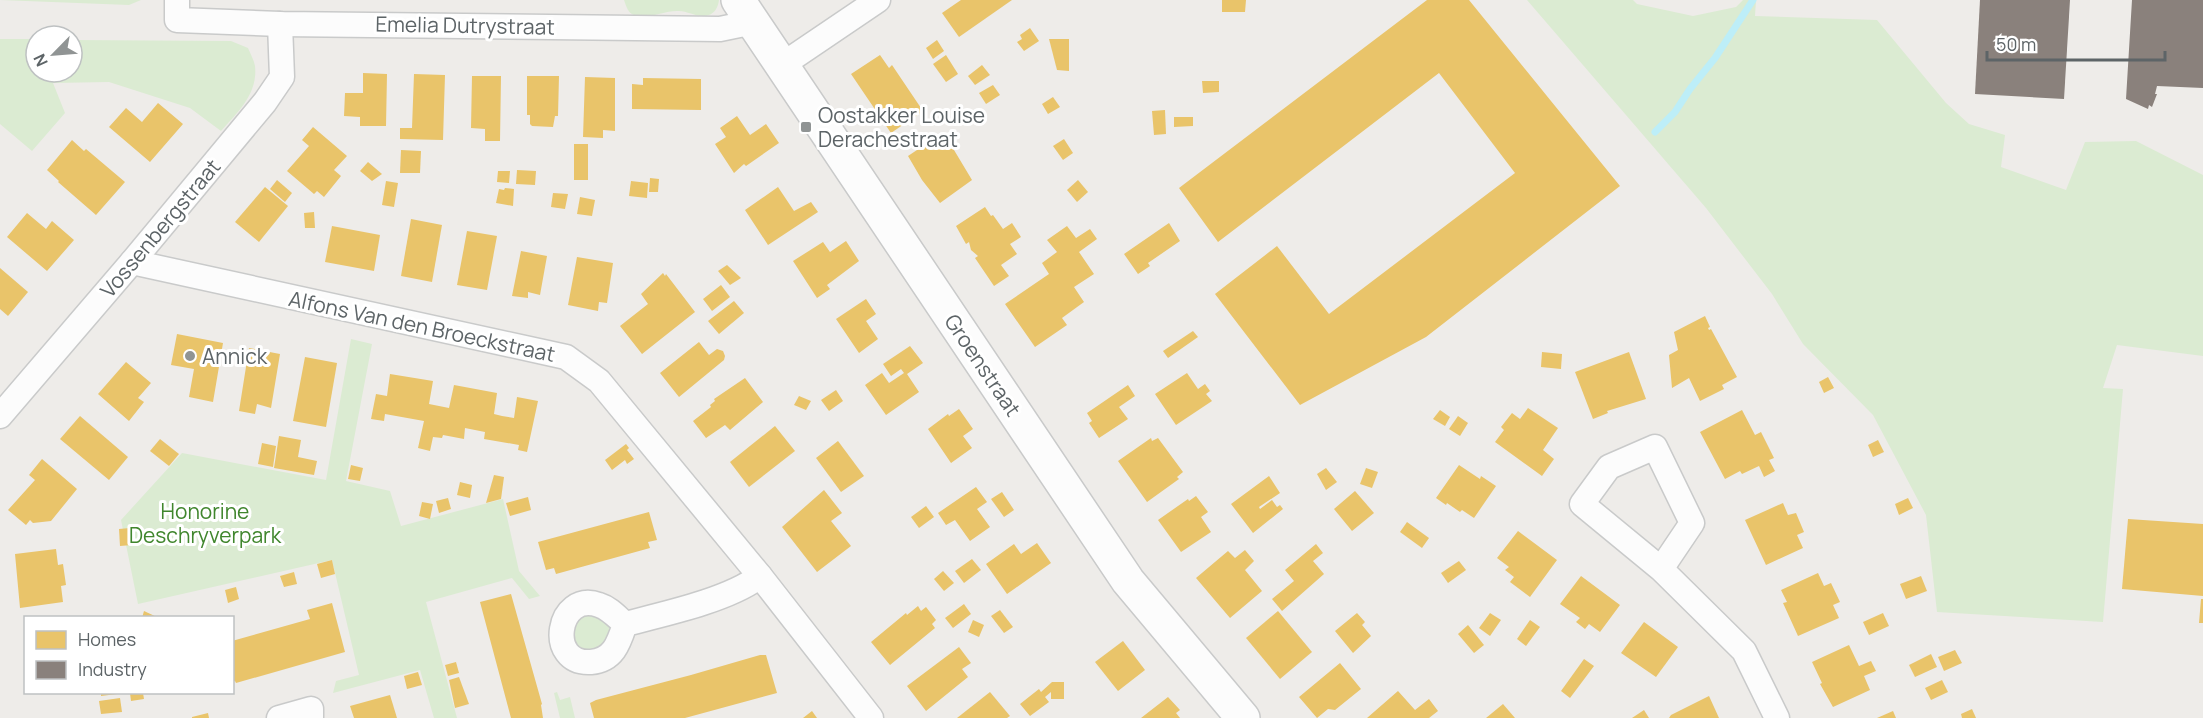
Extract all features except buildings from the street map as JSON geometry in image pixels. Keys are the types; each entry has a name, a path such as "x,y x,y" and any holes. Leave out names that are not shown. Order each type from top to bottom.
{"street":[{"path":"782,65 878,0"},
{"name":"Emelia Dutrystraat","path":"177,10 280,24 720,29 746,11"},
{"name":"Groenstraat","path":"746,11 1128,581 1244,718"},
{"name":"Vossenbergstraat","path":"0,416 265,102 282,77 280,24"},
{"name":"Alfons Van den Broeckstraat","path":"132,262 566,357 599,381 760,576 871,718"},
{"path":"1662,569 1692,523 1655,447 1609,467 1582,504 1662,569 1744,651 1777,718"},
{"path":"626,624 728,594 760,576"},
{"path":"279,718 311,708 311,718"}],"green space":[{"path":"0,0 141,0 129,5"},
{"path":"624,0 719,0 715,11 708,15 672,11 639,16 630,13"},
{"path":"1527,0 1633,0 1637,4 1693,16 1736,7 1743,0 1756,0 1755,16 1877,20 1946,103 1969,124 2005,135 2001,167 2066,190 2085,142 2136,141 2203,175 2203,356 2117,345 2103,388 2123,389 2103,622 1937,612 1926,515 1873,415 1803,344 1772,294 1706,208"},
{"path":"0,39 24,39 24,84 53,84 65,113 32,151 0,124"},
{"path":"84,40 231,41 248,48 254,64 255,76 246,102 221,131 190,108 109,82 84,82"},
{"name":"Honorine Deschryverpark","path":"351,339 372,344 346,481 390,491 401,526 503,499 519,571 540,596 529,599 512,578 426,602 457,718 434,718 420,670 333,693 336,681 359,675 332,560 138,604 121,520 182,453 326,480"},
{"path":"584,613 606,619 609,634 603,649 588,653 574,646 571,623"},
{"path":"557,692 560,700 570,697 575,718 560,718 554,693"}],"waterway":[{"path":"1655,132 1675,112 1715,58 1753,0"}],"place":[{"name":"Oostakker Louise Derachestraat","path":"806,127"},
{"name":"Annick","path":"190,356"}]}
